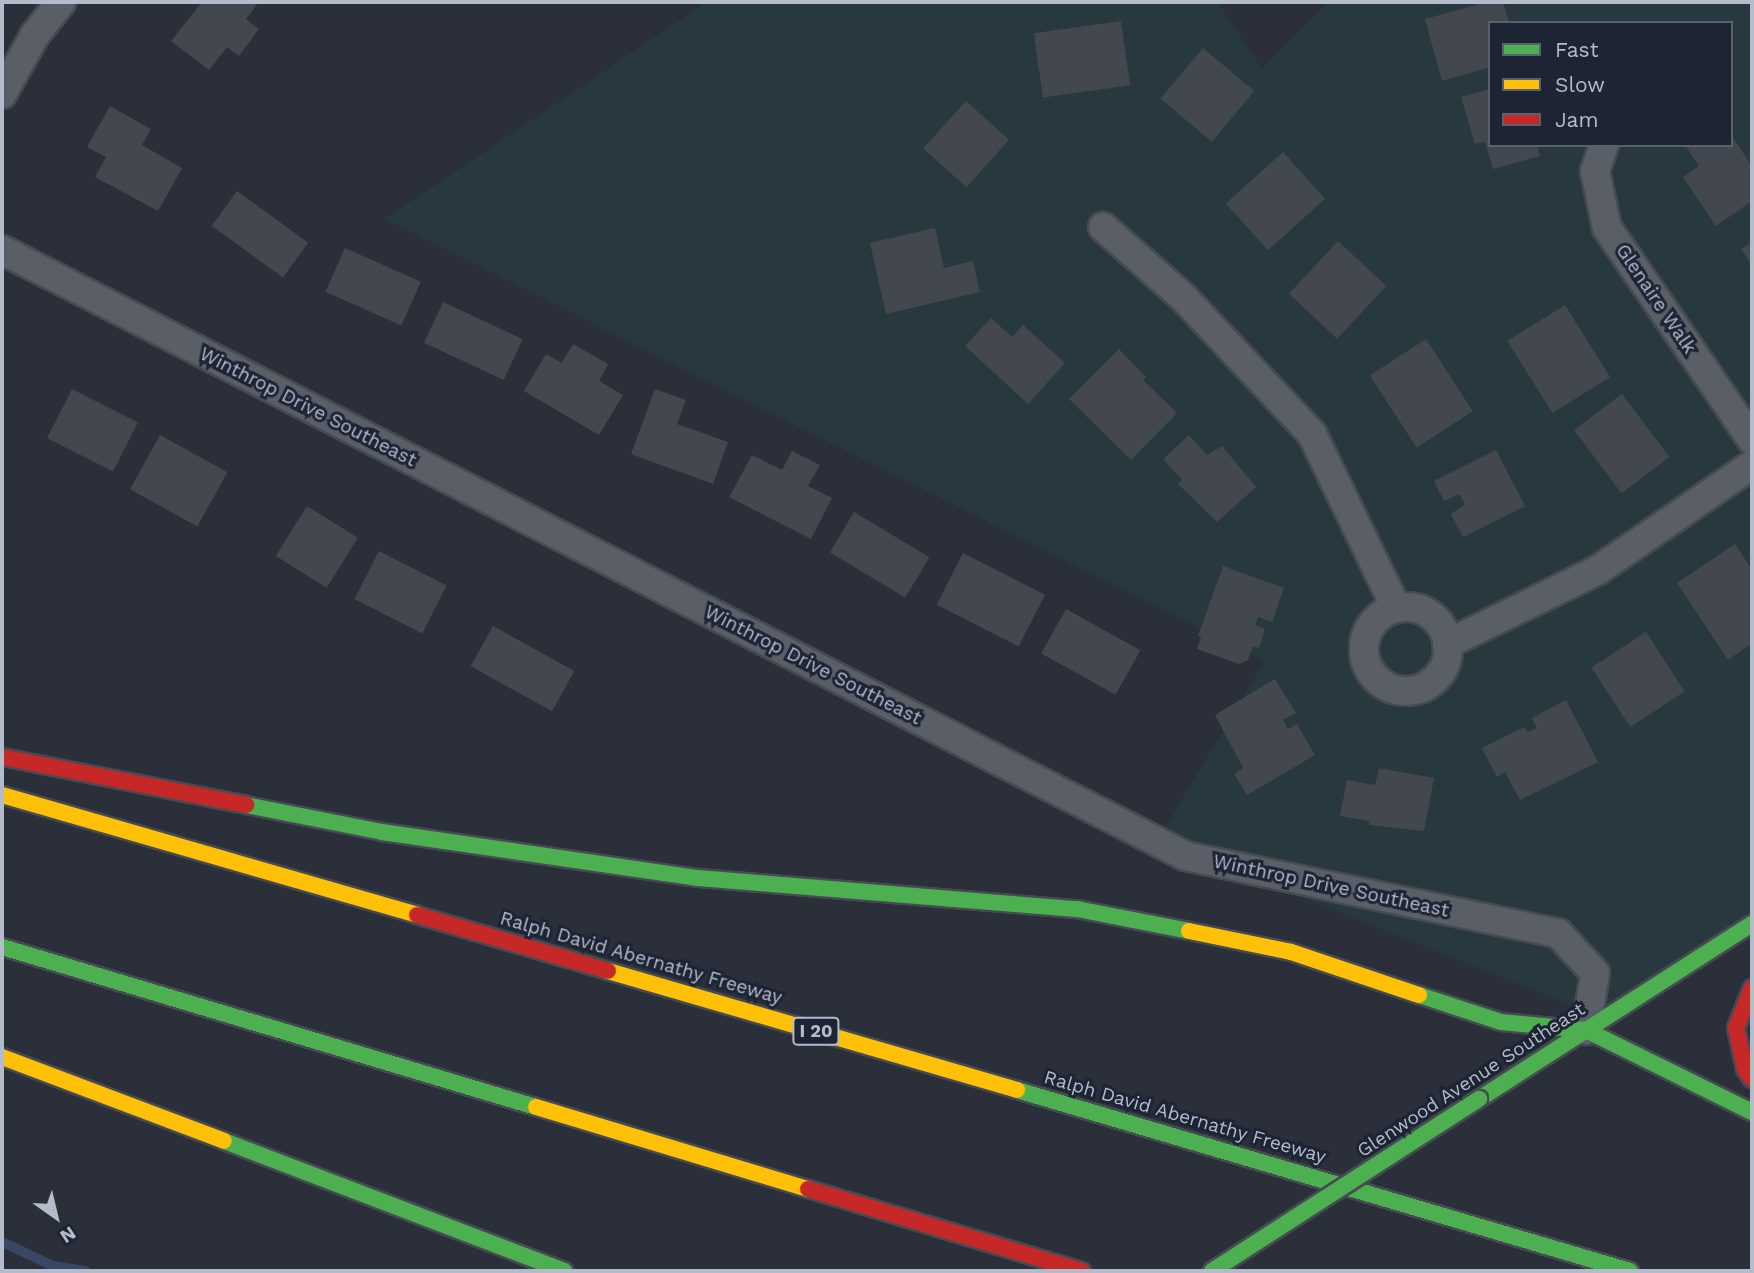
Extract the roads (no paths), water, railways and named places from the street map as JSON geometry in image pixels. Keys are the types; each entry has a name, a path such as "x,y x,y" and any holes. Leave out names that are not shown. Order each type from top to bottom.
{"main road":[{"path":"2,757 383,832 697,878 1077,909 1291,952 1501,1022 1586,1030 1752,1112"},
{"name":"Ralph David Abernathy Freeway","path":"2,795 1290,1168 1630,1271"},
{"name":"Glenwood Avenue Southeast","path":"1212,1271 1752,924"},
{"path":"2,947 1082,1271"},
{"path":"1752,988 1736,1028 1745,1069 1752,1079"},
{"path":"2,1057 564,1271"}],"street":[{"path":"2,94 35,35 61,2"},
{"name":"Glenaire Walk","path":"1603,147 1595,171 1607,228 1752,440"},
{"path":"1103,226 1184,298 1312,434 1396,608"},
{"name":"Winthrop Drive Southeast","path":"2,250 1185,856 1558,933 1595,973 1586,1030"},
{"path":"1447,644 1598,570 1752,465"},
{"path":"1396,608 1424,611 1443,630 1447,644 1442,670 1422,688 1408,691 1381,684 1365,662 1363,648 1373,623 1396,608"}],"waterway":[{"path":"2,1242 53,1266 86,1271"}]}
